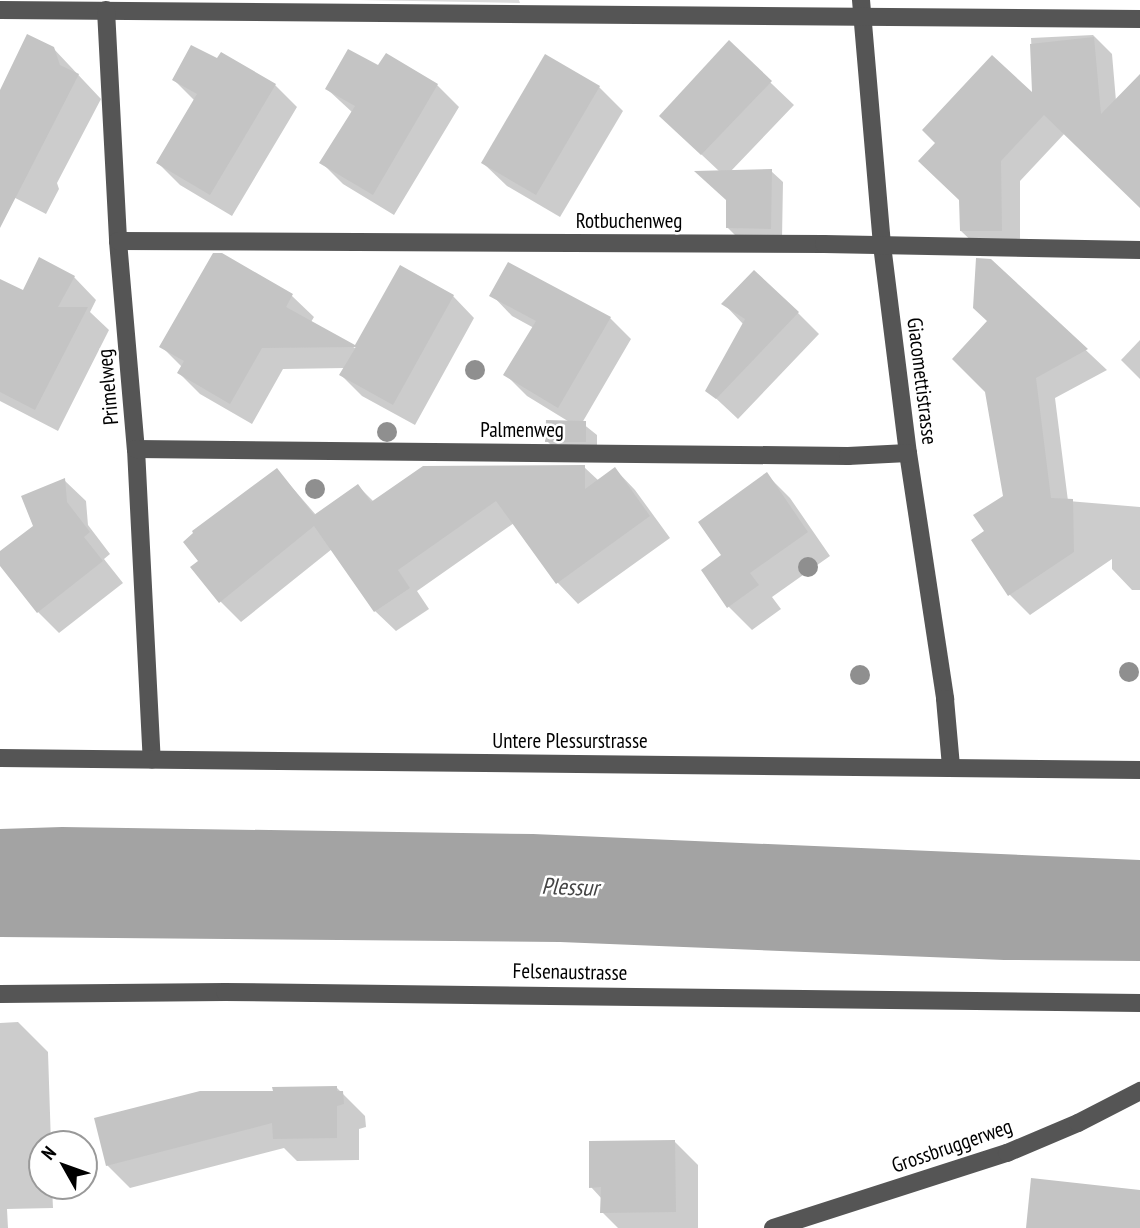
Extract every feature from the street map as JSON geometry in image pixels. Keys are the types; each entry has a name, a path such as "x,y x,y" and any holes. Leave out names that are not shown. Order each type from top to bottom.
{"street":[{"path":"0,10 861,8 1140,19"},
{"name":"Giacomettistrasse","path":"861,8 882,245 908,453 946,699 951,766"},
{"name":"Primelweg","path":"106,10 118,241 136,449 152,760"},
{"name":"Rotbuchenweg","path":"118,241 882,245 1140,250"},
{"name":"Palmenweg","path":"136,449 834,456 908,453"},
{"name":"Untere Plessurstrasse","path":"0,758 1140,770"},
{"name":"Felsenaustrasse","path":"0,994 239,992 1140,1003"},
{"name":"Grossbruggerweg","path":"773,1228 837,1210 1007,1153 1079,1123 1140,1091"},
{"path":"822,1228 837,1210"}],"shaded area":[{"path":"359,0 519,0 520,3"}],"water":[{"name":"Plessur","path":"62,827 533,834 1140,860 1140,961 1004,960 560,942 0,937 0,829"}],"building":[{"path":"27,34 54,47 60,65 79,74 0,228 0,90"},
{"path":"1094,37 1101,114 1140,74 1140,208 1044,115 1001,161 1002,231 960,231 959,200 918,161 935,143 922,130 992,55 1032,92 1030,44"},
{"path":"729,40 772,81 701,155 659,116"},
{"path":"191,45 217,58 221,52 276,84 210,195 156,163 197,94 172,80"},
{"path":"348,49 378,65 386,53 438,84 373,195 319,163 355,106 325,89"},
{"path":"545,54 600,86 536,195 481,163"},
{"path":"772,169 771,229 726,228 726,200 694,171"},
{"path":"213,253 222,253 293,294 286,307 355,345 400,265 454,295 393,405 339,375 356,347 262,348 230,404 177,373 184,361 159,347"},
{"path":"39,257 75,276 58,307 88,307 35,410 0,392 0,279 23,290"},
{"path":"976,258 991,259 1088,349 1036,378 1051,498 1073,499 1074,552 1008,596 971,540 984,531 973,515 1003,496 985,392 952,359 987,321 973,308"},
{"path":"508,262 611,317 558,408 503,375 536,321 489,296"},
{"path":"754,270 799,312 716,399 705,391 745,319 721,304"},
{"path":"546,420 586,421 586,442 545,442"},
{"path":"585,465 585,489 615,467 650,516 556,584 496,501 398,570 410,588 374,612 314,526 219,603 190,567 198,561 183,542 192,531 277,468 314,515 358,484 371,502 423,466"},
{"path":"767,472 808,532 750,573 759,585 727,608 701,570 721,555 698,522"},
{"path":"65,478 67,502 90,532 84,537 103,561 37,613 0,566 0,551 33,526 21,496"},
{"path":"337,1086 337,1091 343,1091 344,1104 337,1106 337,1138 273,1139 272,1123 106,1166 94,1118 200,1091 273,1091 272,1087"},
{"path":"675,1140 676,1212 600,1213 601,1187 589,1188 589,1141"},
{"path":"1031,1178 1140,1190 1140,1228 1026,1228"}]}
